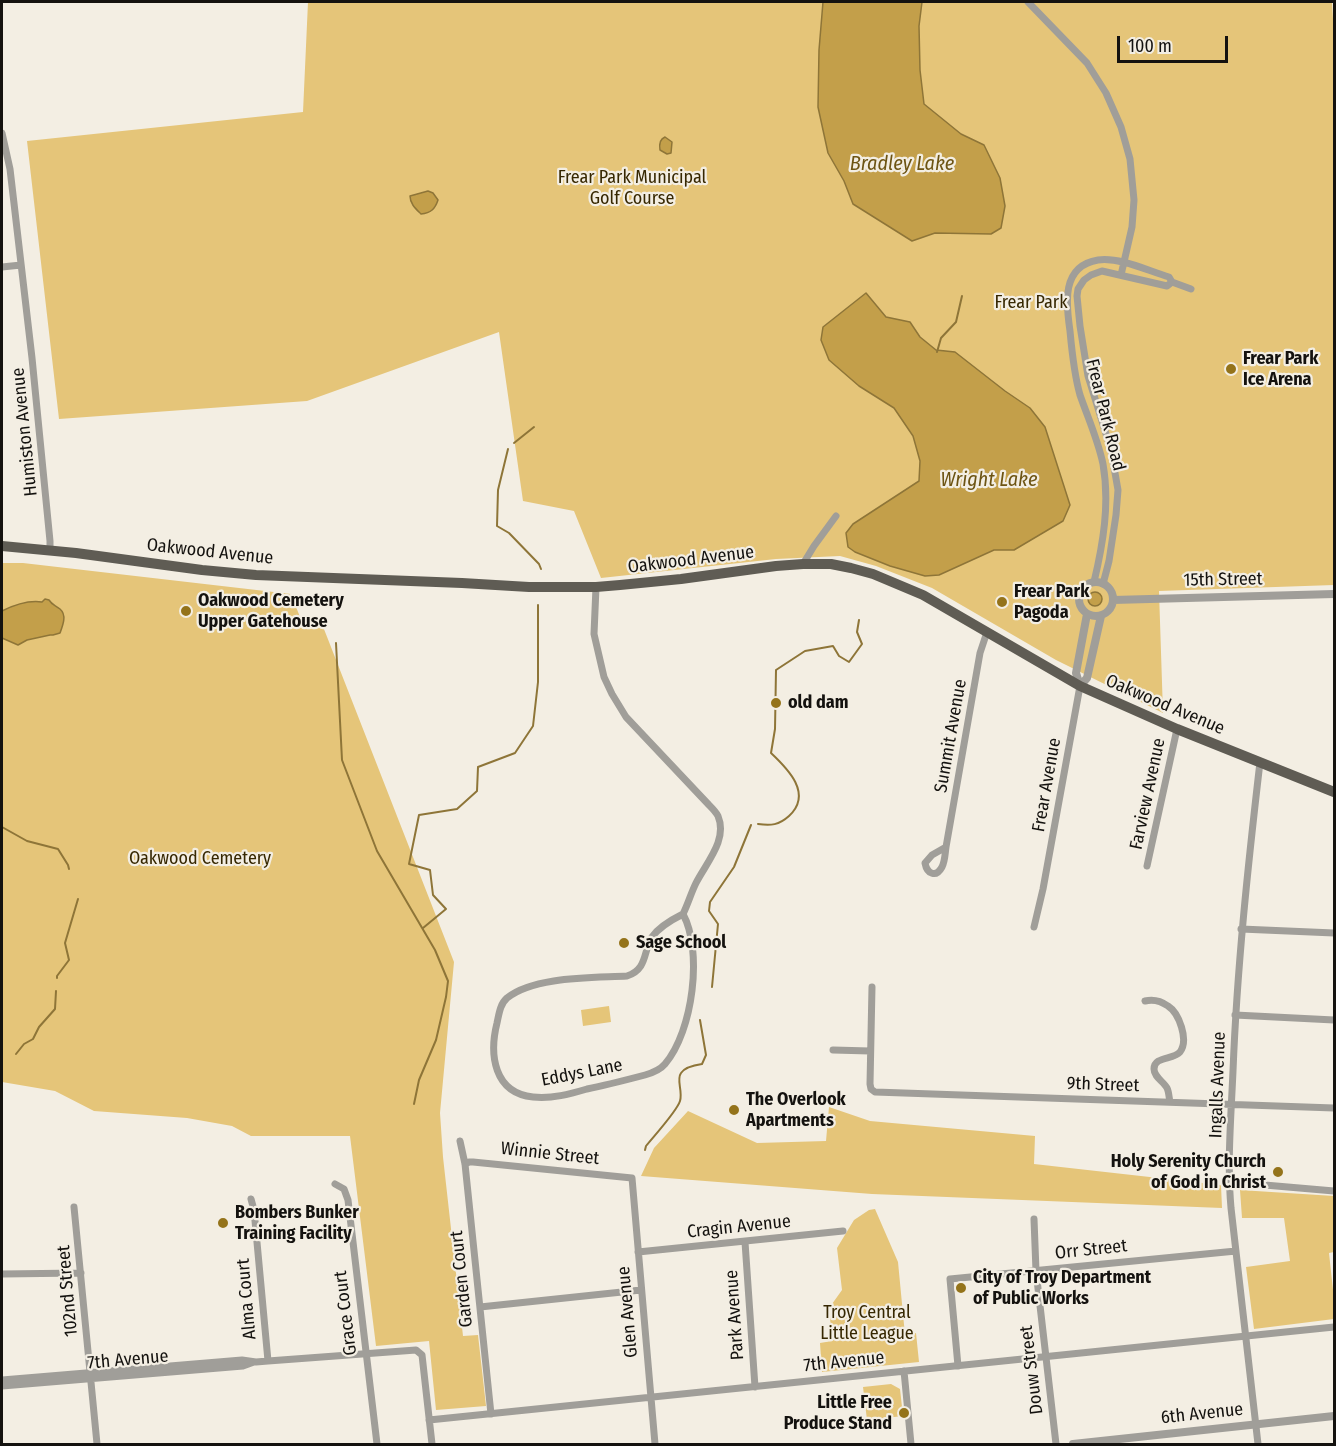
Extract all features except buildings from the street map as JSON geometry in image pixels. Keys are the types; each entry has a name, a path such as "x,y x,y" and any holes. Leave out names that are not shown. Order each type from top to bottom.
{"main road":[{"name":"Oakwood Avenue","path":"2,546 256,575 529,586 597,587 681,579 776,566 831,564 873,574 923,595 1080,686 1177,729 1335,792"}],"street":[{"path":"1028,2 1087,63 1106,93 1121,127 1130,159 1134,200 1132,227 1121,275"},
{"name":"Humiston Avenue","path":"2,132 10,169 50,550"},
{"name":"Frear Park Road","path":"1098,583 1105,513 1105,478 1099,449 1074,368 1066,298 1071,279 1080,268 1096,261 1116,260 1169,277 1172,282 1191,289"},
{"path":"2,267 21,265"},
{"name":"Frear Park Road","path":"1098,583 1109,561 1118,490 1111,450 1088,376 1078,289 1081,282 1091,274 1102,271 1167,286 1172,282"},
{"path":"802,564 836,516"},
{"path":"1098,583 1110,590 1113,600 1109,610 1101,616 1096,616 1087,614 1080,606 1079,596 1084,587 1098,583"},
{"path":"597,587 594,633 604,677 612,693 626,717 709,805 719,821 720,835 713,854 691,892 683,914"},
{"name":"15th Street","path":"1113,600 1335,594"},
{"path":"1080,686 1076,673 1087,614"},
{"path":"1080,686 1087,678 1101,616"},
{"name":"Summit Avenue","path":"946,847 980,653 987,632"},
{"name":"Frear Avenue","path":"1034,927 1080,686"},
{"name":"Farview Avenue","path":"1147,866 1177,729"},
{"name":"Ingalls Avenue","path":"1258,1444 1230,1182 1231,1104 1241,929 1260,762"},
{"name":"Eddys Lane","path":"683,914 689,925 694,971 685,1023 679,1041 665,1064 645,1075 562,1095 533,1097 516,1093 506,1085 499,1076 495,1063 495,1033 500,1010 508,998 518,992 557,980 633,974 645,958 652,937 669,922 683,914"},
{"path":"1241,929 1335,933"},
{"path":"833,1050 870,1051 872,987"},
{"path":"1145,1001 1155,1000 1170,1007 1179,1020 1183,1034 1182,1050 1174,1057 1160,1060 1154,1066 1155,1074 1168,1089 1170,1102"},
{"path":"1235,1015 1335,1020"},
{"name":"9th Street","path":"870,1051 871,1089 875,1092 1335,1108"},
{"name":"Garden Court","path":"460,1142 465,1164 491,1414"},
{"name":"Winnie Street","path":"465,1164 473,1162 632,1178"},
{"name":"Glen Avenue","path":"632,1178 655,1444"},
{"path":"1230,1182 1335,1191"},
{"name":"Grace Court","path":"335,1184 344,1189 348,1200 377,1444"},
{"name":"Alma Court","path":"251,1199 254,1210 268,1361"},
{"name":"102nd Street","path":"75,1207 97,1444"},
{"name":"Douw Street","path":"1034,1219 1036,1271 1056,1444"},
{"name":"Cragin Avenue","path":"638,1252 843,1232"},
{"name":"Park Avenue","path":"745,1242 756,1387"},
{"name":"Orr Street","path":"958,1366 950,1279 1236,1251"},
{"path":"2,1274 81,1273"},
{"path":"480,1307 641,1290"},
{"name":"7th Avenue","path":"2,1380 243,1366 256,1362 416,1350 422,1355 429,1420 1335,1327"},
{"path":"904,1371 911,1444"},
{"name":"7th Avenue","path":"2,1386 91,1375"},
{"name":"6th Avenue","path":"1073,1444 1335,1416"},
{"path":"429,1420 432,1444"}],"green space":[{"name":"Frear Park","path":"308,2 1332,2 1334,36 1334,585 1159,591 1163,713 1056,660 932,588 876,566 840,556 776,559 601,578 574,511 523,501 499,332 307,401 59,419 27,141 303,112"},
{"name":"Oakwood Cemetery","path":"2,563 23,563 291,594 300,617 322,624 454,962 440,1113 443,1157 463,1336 478,1335 486,1406 436,1410 429,1341 376,1346 350,1136 251,1136 232,1126 187,1118 94,1111 55,1091 2,1082"},
{"path":"609,1006 611,1022 583,1026 581,1010"},
{"path":"829,1107 870,1121 1035,1136 1034,1164 1221,1185 1222,1208 872,1194 641,1176 654,1148 688,1111 757,1143 826,1141"},
{"path":"1240,1190 1334,1196 1334,1252 1329,1253 1334,1319 1254,1329 1246,1267 1290,1261 1284,1218 1242,1218"},
{"name":"Troy Central Little League","path":"875,1209 898,1262 905,1335 916,1333 919,1362 822,1372 820,1343 832,1341 830,1318 832,1304 842,1290 837,1248 854,1220 869,1210"},
{"path":"891,1384 900,1389 903,1416 867,1420 863,1387"}],"water":[{"name":"Bradley Lake","path":"823,2 922,2 919,26 920,70 924,104 961,134 984,145 1000,178 1005,206 1001,228 991,234 935,233 912,241 853,204 844,181 828,153 818,107"},
{"path":"665,137 672,142 671,153 667,154 660,150 661,140"},
{"path":"428,191 433,193 438,200 432,210 421,214 412,204 410,196"},
{"name":"Wright Lake","path":"866,293 886,317 910,322 920,337 936,350 955,352 1030,408 1045,427 1070,505 1063,521 1014,550 994,550 939,575 925,576 890,566 848,547 846,533 853,524 919,481 920,461 913,436 894,408 859,386 829,360 821,340 823,327"},
{"path":"1095,592 1100,594 1102,599 1100,604 1095,606 1090,604 1088,599 1090,594"},
{"path":"45,599 62,611 64,620 60,633 27,640 18,645 2,638 2,611 21,604 42,602"}],"waterway":[{"path":"937,352 941,338 956,322 962,296"},
{"path":"514,443 534,427"},
{"path":"508,449 498,490 497,526 509,533 539,564 541,569"},
{"path":"423,928 446,909 433,895 430,870 409,864 419,815 457,809 477,791 478,767 515,753 533,726 538,682 538,605"},
{"path":"758,824 771,825 782,821 796,808 799,799 795,782 771,753 775,729 776,670 805,651 833,646 839,656 849,662 862,644 857,632 859,620"},
{"path":"336,643 342,760 377,851 435,950 448,981 436,1040 419,1080 414,1104"},
{"path":"712,987 718,924 709,911 710,902 734,867 751,825"},
{"path":"2,827 27,841 58,849 69,869"},
{"path":"57,978 69,960 65,943 78,899"},
{"path":"16,1054 24,1044 33,1039 39,1027 55,1009 56,991"},
{"path":"645,1150 680,1101 681,1073 688,1068 702,1064 706,1055 700,1020"}],"place":[{"name":"Frear Park Ice Arena","path":"1231,369"},
{"name":"Frear Park Pagoda","path":"1002,602"},
{"name":"Oakwood Cemetery Upper Gatehouse","path":"186,611"},
{"name":"old dam","path":"776,703"},
{"name":"Sage School","path":"624,943"},
{"name":"The Overlook Apartments","path":"734,1110"},
{"name":"Holy Serenity Church of God in Christ","path":"1278,1172"},
{"name":"Bombers Bunker Training Facility","path":"223,1223"},
{"name":"City of Troy Department of Public Works","path":"961,1288"},
{"name":"Little Free Produce Stand","path":"904,1413"}],"park label":[{"name":"Frear Park Municipal Golf Course","path":"632,188"}]}
